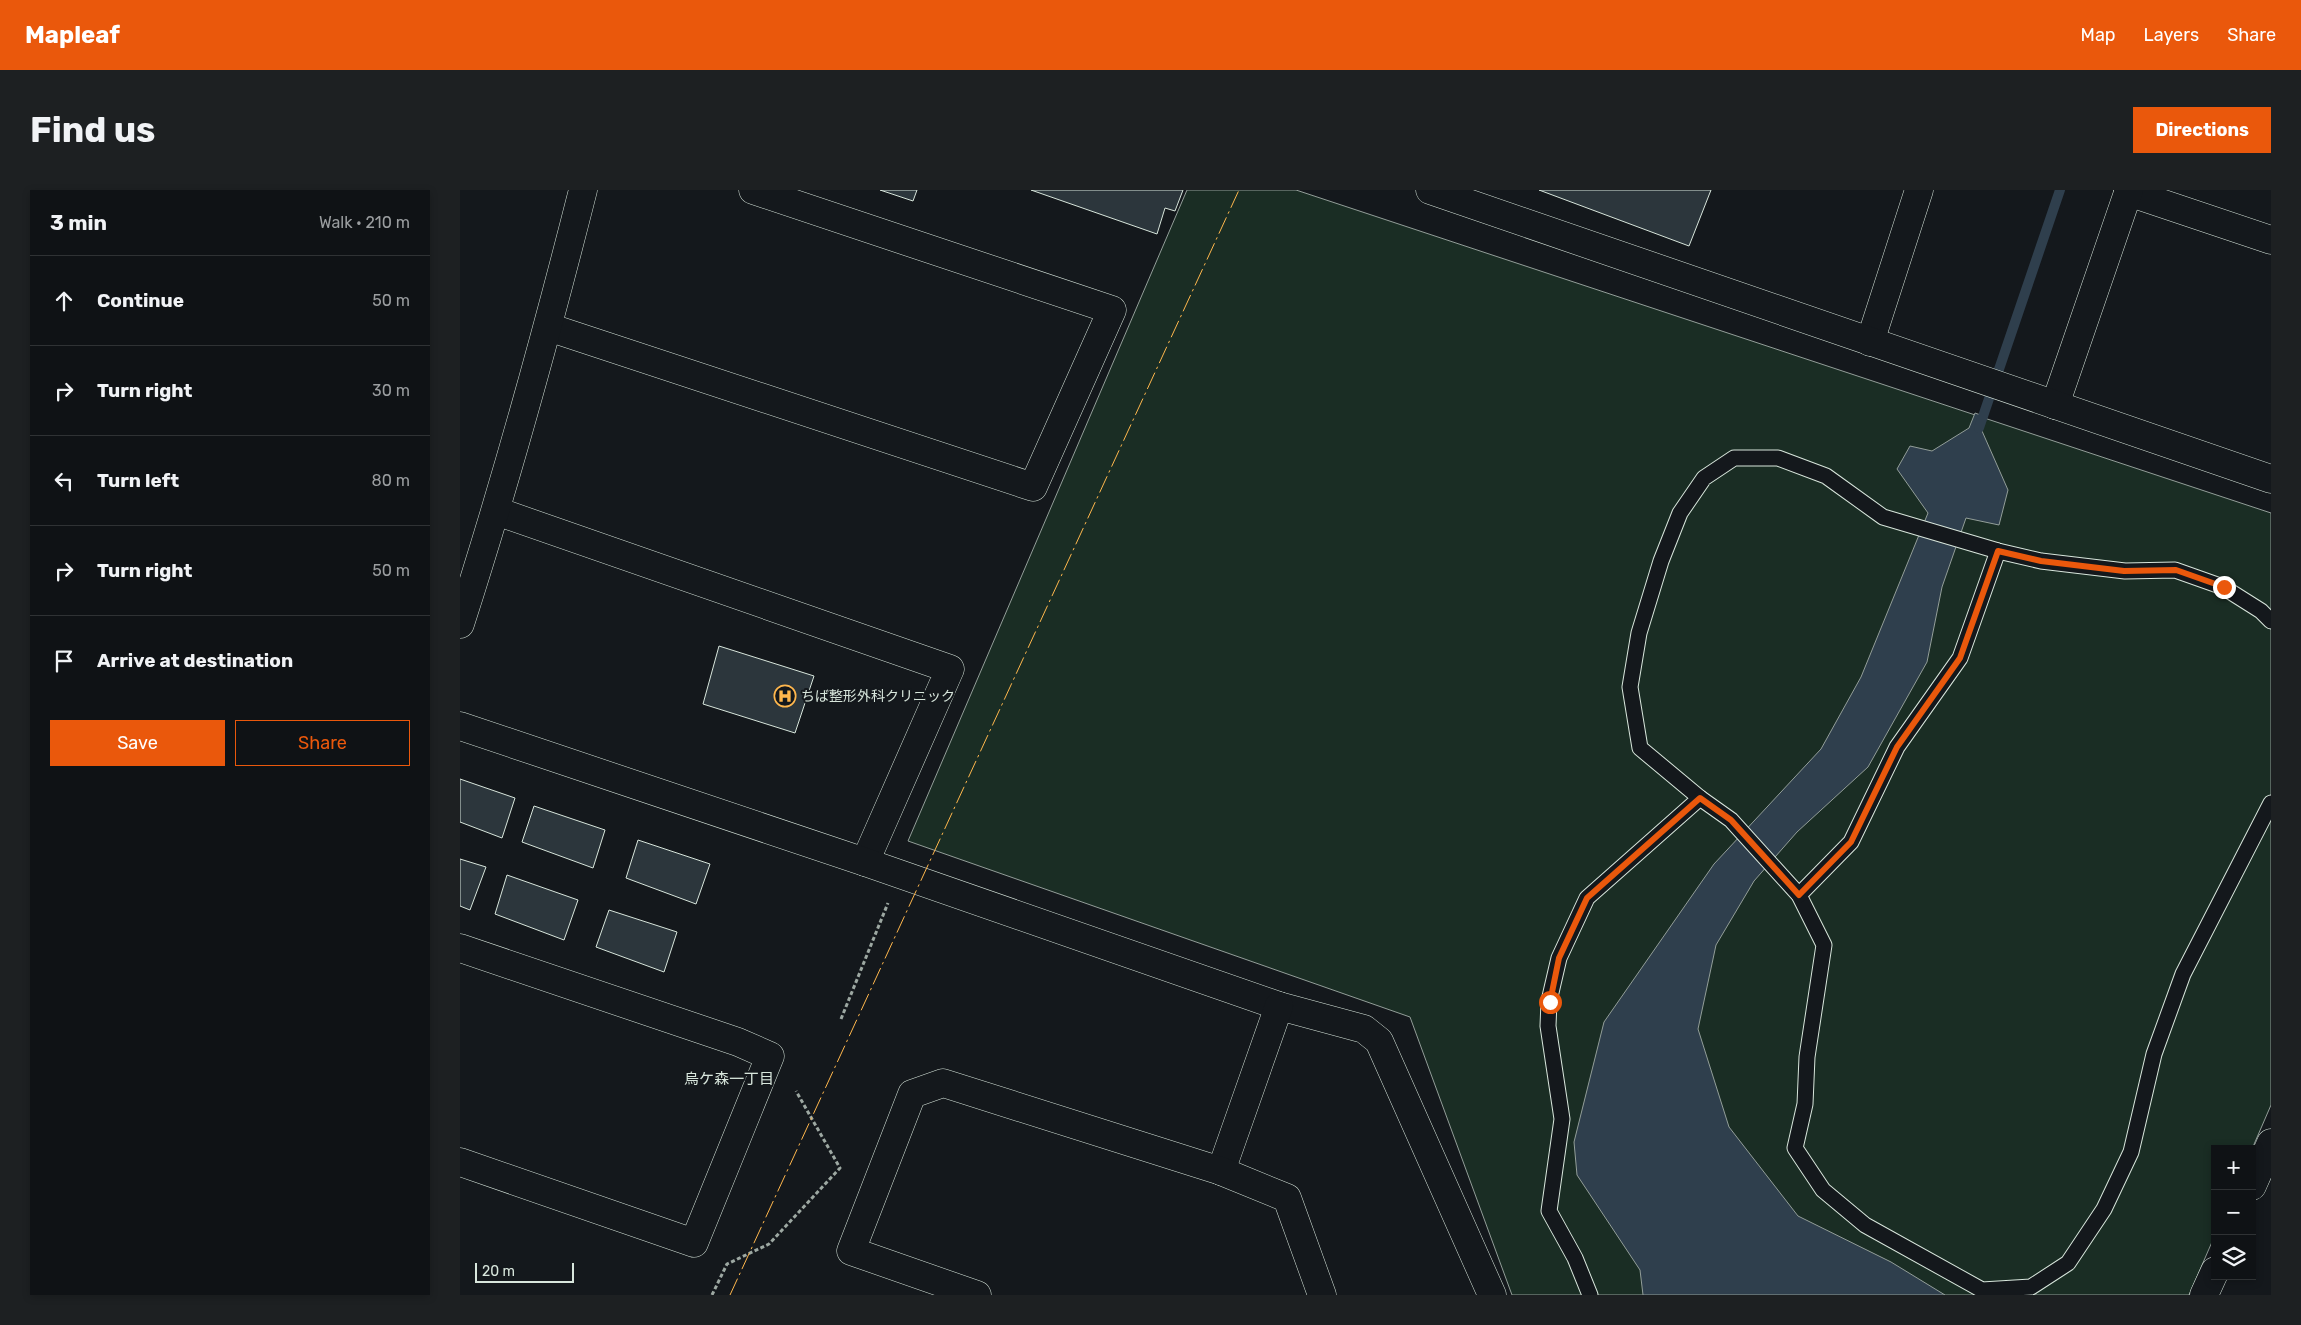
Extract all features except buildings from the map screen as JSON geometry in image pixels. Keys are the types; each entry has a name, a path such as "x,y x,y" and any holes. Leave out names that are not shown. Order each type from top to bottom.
{"street":[{"path":"460,624 496,511 548,328 583,190"},
{"path":"548,328 1034,487 1112,310 753,190"},
{"path":"1430,190 2271,479"},
{"path":"1870,342 1920,190"},
{"path":"2055,405 2129,191 2271,240"},
{"path":"496,511 950,669 865,862"},
{"path":"460,726 865,862 1279,1006 1364,1029 1380,1041 1492,1295"},
{"path":"460,948 738,1042 770,1056 694,1243 460,1162"},
{"path":"1221,1172 1279,1006"},
{"path":"978,1295 851,1251 912,1094 943,1083 1221,1172 1287,1198 1322,1295"},
{"path":"2256,1177 2271,1143"},
{"path":"2204,1295 2211,1280"}],"lane":[{"path":"2271,620 2261,611 2224,587 2176,570 2124,571 2041,561 1998,551 1883,517 1826,476 1778,458 1734,458 1704,478 1680,513 1661,561 1639,633 1630,687 1640,748 1700,798 1731,820 1799,895 1824,945 1807,1056 1805,1104 1795,1148 1823,1190 1866,1225 1982,1290 2031,1287 2068,1263 2104,1209 2131,1152 2154,1054 2183,974 2271,803"},
{"path":"1799,895 1851,842 1897,747 1960,658 1998,551"},
{"path":"1590,1295 1576,1258 1549,1211 1562,1118 1548,1026 1553,984 1559,958 1587,898 1700,798"}],"path":[{"path":"841,1019 899,874"},
{"path":"712,1295 727,1264 769,1244 840,1168 796,1091"}],"green space":[{"path":"1187,190 1296,190 2271,513 2271,1105 2254,1145 2211,1145 2211,1244 2189,1295 1512,1295 1410,1017 908,841"}],"water":[{"path":"1975,413 1986,417 1982,431 2008,490 1999,525 1966,518 1942,587 1927,662 1868,767 1797,832 1754,881 1716,945 1698,1029 1729,1127 1798,1216 1891,1262 1945,1295 1643,1295 1640,1270 1577,1175 1574,1142 1604,1022 1714,864 1821,749 1861,677 1928,513 1897,469 1910,446 1932,451 1969,428"}],"waterway":[{"path":"1979,428 2060,190"}],"power":[{"path":"730,1295 1239,190"}],"place":[{"name":"ちば整形外科クリニック","path":"785,696"}],"district":[{"name":"烏ケ森一丁目","path":"729,1079"}],"route":[{"path":"1550,1002 1559,958 1587,898 1700,798 1731,820 1799,895 1851,842 1897,747 1960,658 1998,551 2041,561 2124,571 2176,570 2224,587"}]}
